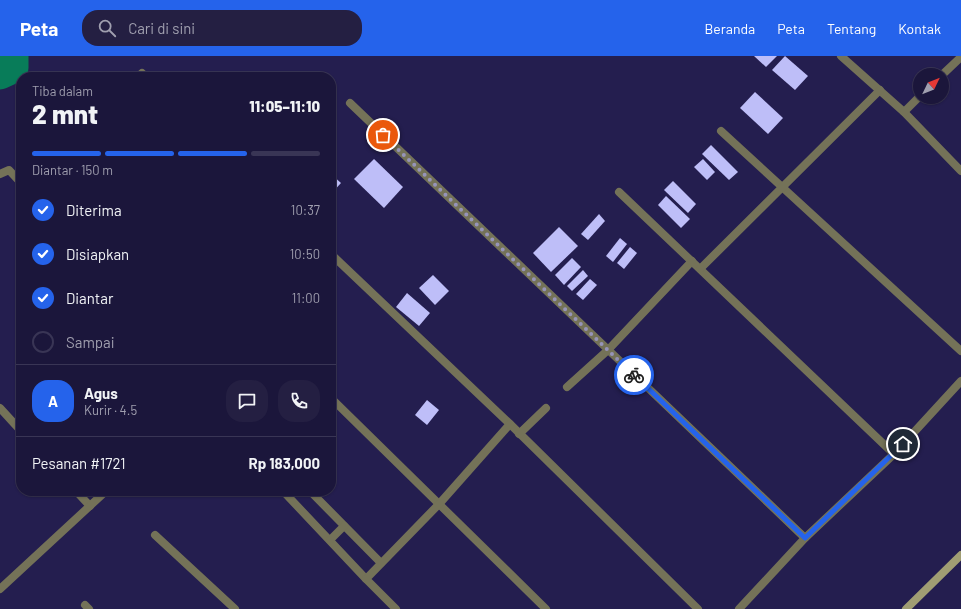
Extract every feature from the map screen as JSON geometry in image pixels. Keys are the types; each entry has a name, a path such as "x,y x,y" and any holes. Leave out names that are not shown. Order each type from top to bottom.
{"main road":[{"path":"906,609 961,555"}],"street":[{"path":"841,56 904,112 961,171"},
{"path":"949,68 961,57"},
{"path":"701,268 880,90"},
{"path":"350,102 805,538"},
{"path":"904,112 913,103"},
{"path":"721,131 961,350"},
{"path":"0,174 9,170 16,178"},
{"path":"619,192 701,268 894,454"},
{"path":"336,259 510,424 698,609"},
{"path":"567,387 608,350 692,261"},
{"path":"739,609 805,538 894,454 961,381"},
{"path":"336,403 440,503 546,609"},
{"path":"0,408 16,426"},
{"path":"519,434 546,408"},
{"path":"366,579 440,503 510,424"},
{"path":"81,496 90,506"},
{"path":"0,589 101,496"},
{"path":"288,496 396,609"},
{"path":"315,496 381,563"},
{"path":"330,540 344,526"},
{"path":"155,535 235,609"}],"building":[{"path":"754,56 777,56 766,67"},
{"path":"785,56 808,76 795,90 772,70"},
{"path":"755,92 783,118 768,134 740,108"},
{"path":"711,145 738,172 729,180 702,154"},
{"path":"374,159 403,187 384,208 354,179"},
{"path":"703,159 715,172 707,180 694,167"},
{"path":"336,178 341,183 336,188"},
{"path":"673,181 696,204 688,213 664,190"},
{"path":"666,196 690,219 681,228 658,205"},
{"path":"599,214 605,221 588,240 581,234"},
{"path":"559,227 578,246 551,272 533,253"},
{"path":"620,238 627,244 613,262 606,256"},
{"path":"630,247 637,253 624,269 617,263"},
{"path":"572,258 581,267 564,285 555,275"},
{"path":"583,270 588,276 572,291 567,286"},
{"path":"433,275 449,291 435,305 419,288"},
{"path":"590,279 597,285 583,300 576,294"},
{"path":"407,293 430,313 419,326 396,307"},
{"path":"427,400 439,410 427,425 415,415"}],"waterway":[{"path":"0,74 13,68 13,56"}],"way so far":[{"path":"383,135 634,375"}],"route":[{"path":"634,375 805,538 903,444"}]}
